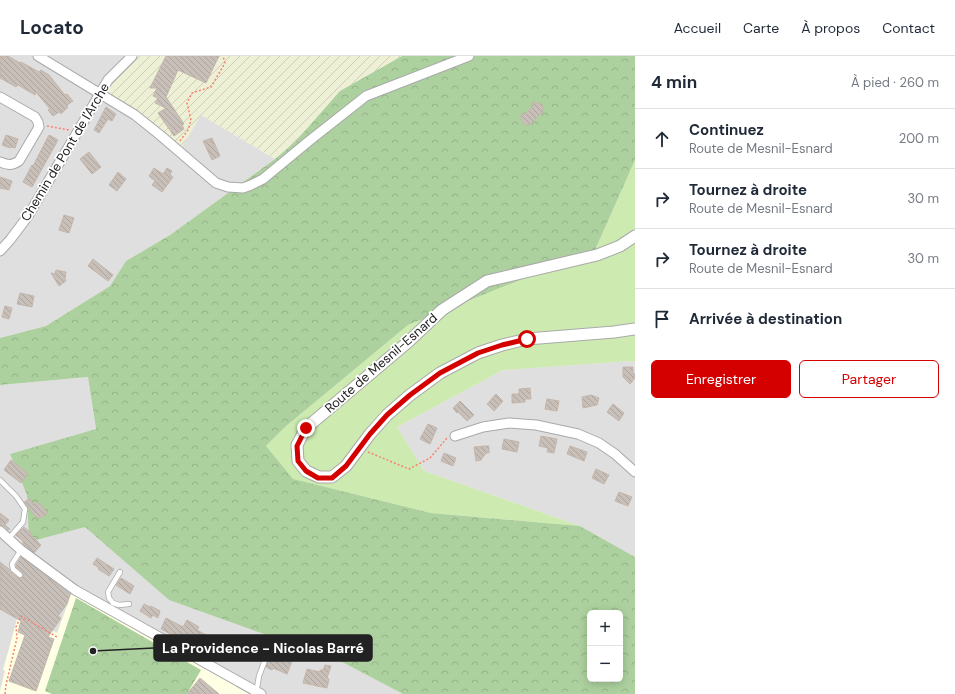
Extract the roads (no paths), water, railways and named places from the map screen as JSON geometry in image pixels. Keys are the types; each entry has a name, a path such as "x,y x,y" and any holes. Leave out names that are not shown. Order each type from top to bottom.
{"street":[{"path":"38,56 135,115 175,147 216,183 228,187 243,188 263,178 366,96 469,56"},
{"name":"Chemin de Pont de l'Arche","path":"0,251 28,216 108,80 132,56"},
{"path":"0,97 11,105 35,117 39,127 19,161 9,165 0,162"},
{"name":"Route de Mesnil-Esnard","path":"635,236 620,246 597,255 487,281 442,310 408,342 306,428 297,446 298,461 306,471 318,478 332,478 346,466 370,434 387,415 410,395 440,373 478,353 527,339 635,329"},
{"path":"455,436 483,427 509,422 536,424 578,434 599,443 615,454 635,472"},
{"path":"0,531 21,550 75,590 111,606 258,692"}],"lane":[{"path":"0,480 16,496 25,509 23,522 9,538"},
{"path":"20,574 13,569 12,564 21,550"},
{"path":"120,572 108,592 111,606 129,604"},
{"path":"258,692 257,688 259,676 267,655 263,647"}],"place":[{"name":"La Providence - Nicolas Barré","path":"93,651"}]}
